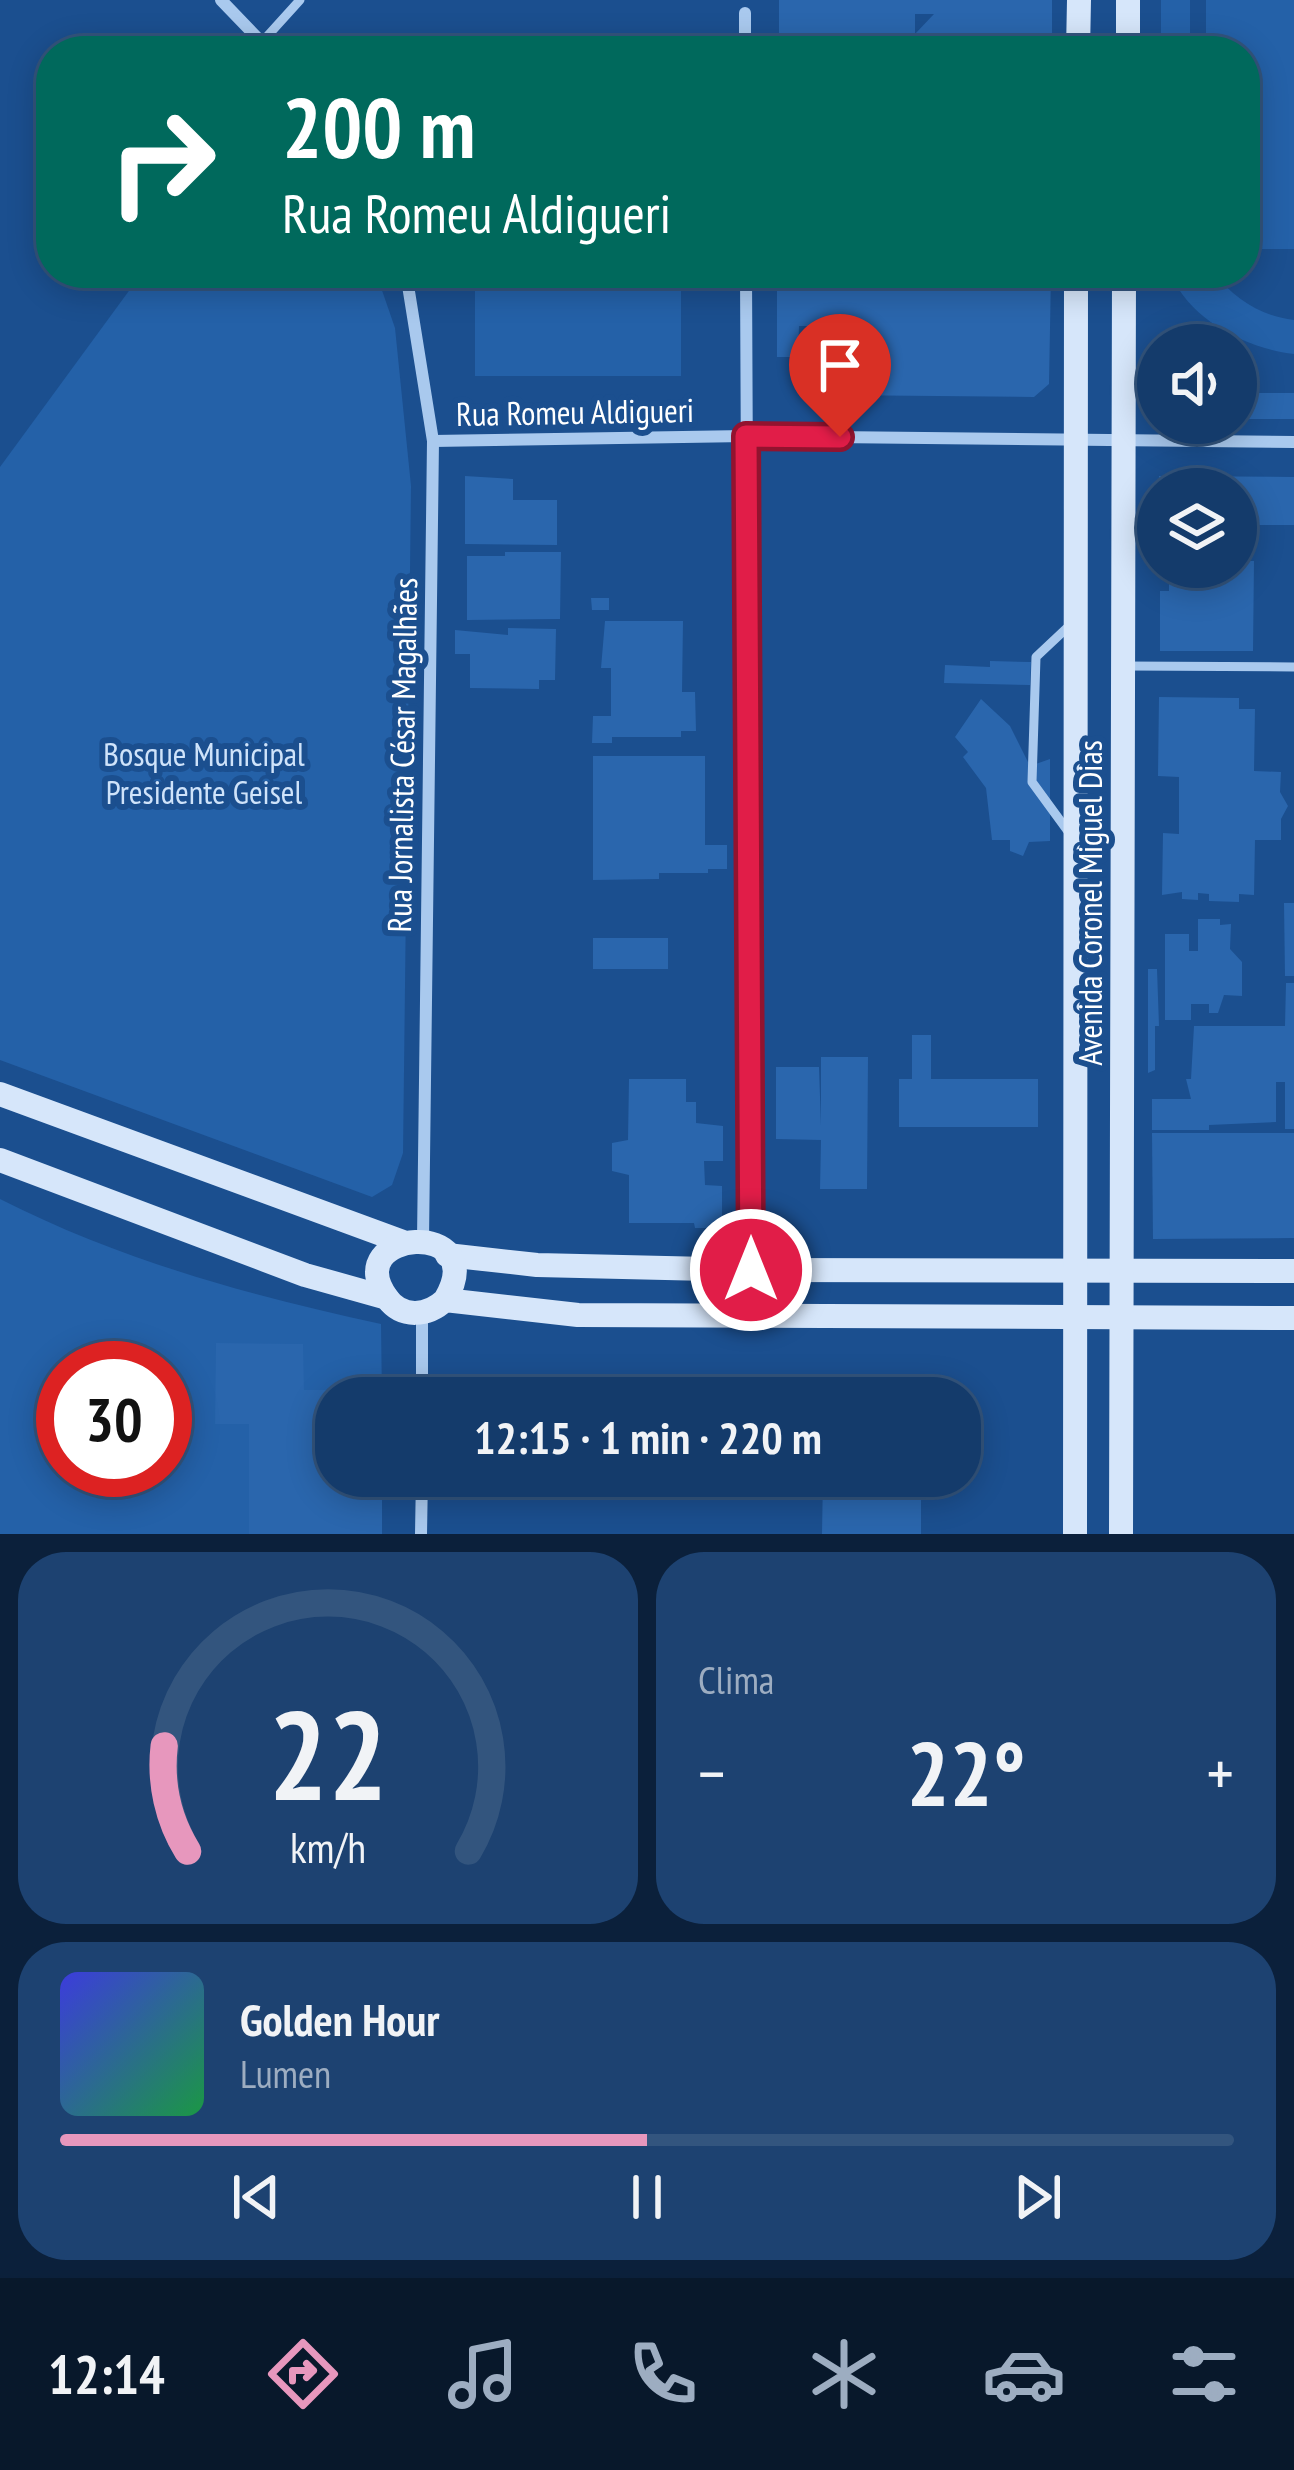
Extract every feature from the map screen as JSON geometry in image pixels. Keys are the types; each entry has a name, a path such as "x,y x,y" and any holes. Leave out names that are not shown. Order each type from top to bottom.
{"main road":[{"path":"1078,36 1079,0"},
{"path":"1128,0 1128,36"},
{"name":"Avenida Coronel Miguel Dias","path":"1075,1534 1076,288"},
{"name":"Avenida Coronel Miguel Dias","path":"1121,1534 1124,288"},
{"path":"1077,788 1124,789"},
{"path":"0,1094 413,1241 439,1246 447,1255 453,1278 445,1300"},
{"path":"0,1160 304,1275 422,1313 445,1300 578,1315 1294,1318"},
{"path":"386,1298 380,1269 392,1248 413,1241"},
{"path":"447,1255 537,1265 751,1270 1294,1270"}],"street":[{"path":"221,0 255,36"},
{"path":"746,14 746,36"},
{"name":"Rua Jornalista César Magalhães","path":"408,288 433,441 413,1241"},
{"path":"746,288 751,1316"},
{"name":"Rua Romeu Aldigueri","path":"433,441 746,436 1294,442"},
{"path":"422,1313 422,1377"},
{"path":"422,1497 422,1534"}],"lane":[{"path":"274,36 300,0"},
{"path":"1077,844 1032,782 1036,656 1078,618"},
{"path":"1126,666 1294,667"}],"green space":[{"path":"1161,0 1190,0 1190,36 1161,36"},
{"path":"1206,0 1294,0 1294,249 1260,249 1260,36 1206,36"},
{"name":"Bosque Municipal Presidente Geisel","path":"131,288 381,288 395,328 411,486 403,1153 392,1185 372,1197 0,1060 0,467"},
{"path":"681,288 681,376 475,376 475,290 438,289"},
{"path":"1178,288 1228,288 1249,305 1294,320 1294,354 1257,345 1257,324 1214,324"},
{"path":"0,1199 92,1240 187,1274 381,1324 382,1377 315,1377 315,1497 353,1497 382,1534 0,1534"}],"building":[{"path":"779,0 1052,0 1052,36 779,36","holes":["915,14 934,14 915,34"]},
{"path":"777,288 1051,288 1049,384 1034,397 828,395 823,380 823,326 799,326 798,357 777,357"},
{"path":"1257,393 1294,393 1294,419 1257,419"},
{"path":"465,476 513,479 513,500 557,500 557,545 465,544"},
{"path":"1257,477 1294,477 1294,525 1257,525"},
{"path":"505,552 561,552 560,619 467,620 467,556 505,556"},
{"path":"1254,588 1253,651 1160,651 1160,591"},
{"path":"591,598 609,598 609,610 592,610"},
{"path":"605,621 683,621 682,692 695,692 696,731 681,731 681,737 612,737 612,743 592,743 593,716 611,716 611,668 601,668"},
{"path":"508,628 556,629 555,680 539,680 539,689 470,688 470,654 455,654 455,630 508,635"},
{"path":"990,661 1031,662 1030,685 944,683 945,665 990,667"},
{"path":"1159,697 1239,698 1239,709 1255,709 1254,771 1281,772 1280,792 1288,806 1281,819 1281,840 1255,840 1254,895 1239,894 1239,902 1209,901 1209,894 1198,893 1198,900 1182,899 1182,892 1162,895 1163,833 1179,834 1179,777 1158,776"},
{"path":"981,699 1010,726 1030,766 1050,759 1050,841 1029,842 1023,856 1010,851 1010,840 992,840 986,788 955,737"},
{"path":"593,756 705,756 705,845 727,845 727,869 659,873 659,879 593,880"},
{"path":"1284,903 1294,903 1294,976 1285,976"},
{"path":"1198,919 1231,924 1230,949 1242,962 1242,996 1224,995 1218,1013 1209,1013 1209,1004 1191,1004 1191,1020 1165,1020 1165,934 1189,934 1189,951 1198,951"},
{"path":"593,938 668,938 668,969 593,969"},
{"path":"1148,969 1157,969 1159,1026 1155,1026 1155,1070 1148,1073"},
{"path":"1286,983 1294,983 1294,1129 1285,1129 1285,1082 1276,1082 1276,1122 1209,1125 1209,1130 1152,1130 1152,1099 1191,1099 1186,1079 1191,1079 1194,1026 1285,1026"},
{"path":"912,1035 931,1035 931,1079 1038,1079 1038,1127 899,1127 899,1079 912,1079"},
{"path":"821,1057 868,1057 867,1189 820,1189 821,1140 776,1139 776,1067 819,1067 821,1126"},
{"path":"629,1079 686,1079 686,1102 696,1102 696,1123 723,1126 723,1161 704,1161 705,1185 722,1186 722,1228 629,1223 629,1175 612,1171 612,1143 628,1140"},
{"path":"1152,1133 1294,1133 1294,1238 1153,1239"},
{"path":"216,1343 303,1344 304,1390 315,1390 315,1497 382,1497 382,1534 249,1534 249,1424 215,1424"},
{"path":"823,1497 921,1497 921,1534 822,1534"}],"route":[{"path":"751,1270 746,436 840,437"}]}
